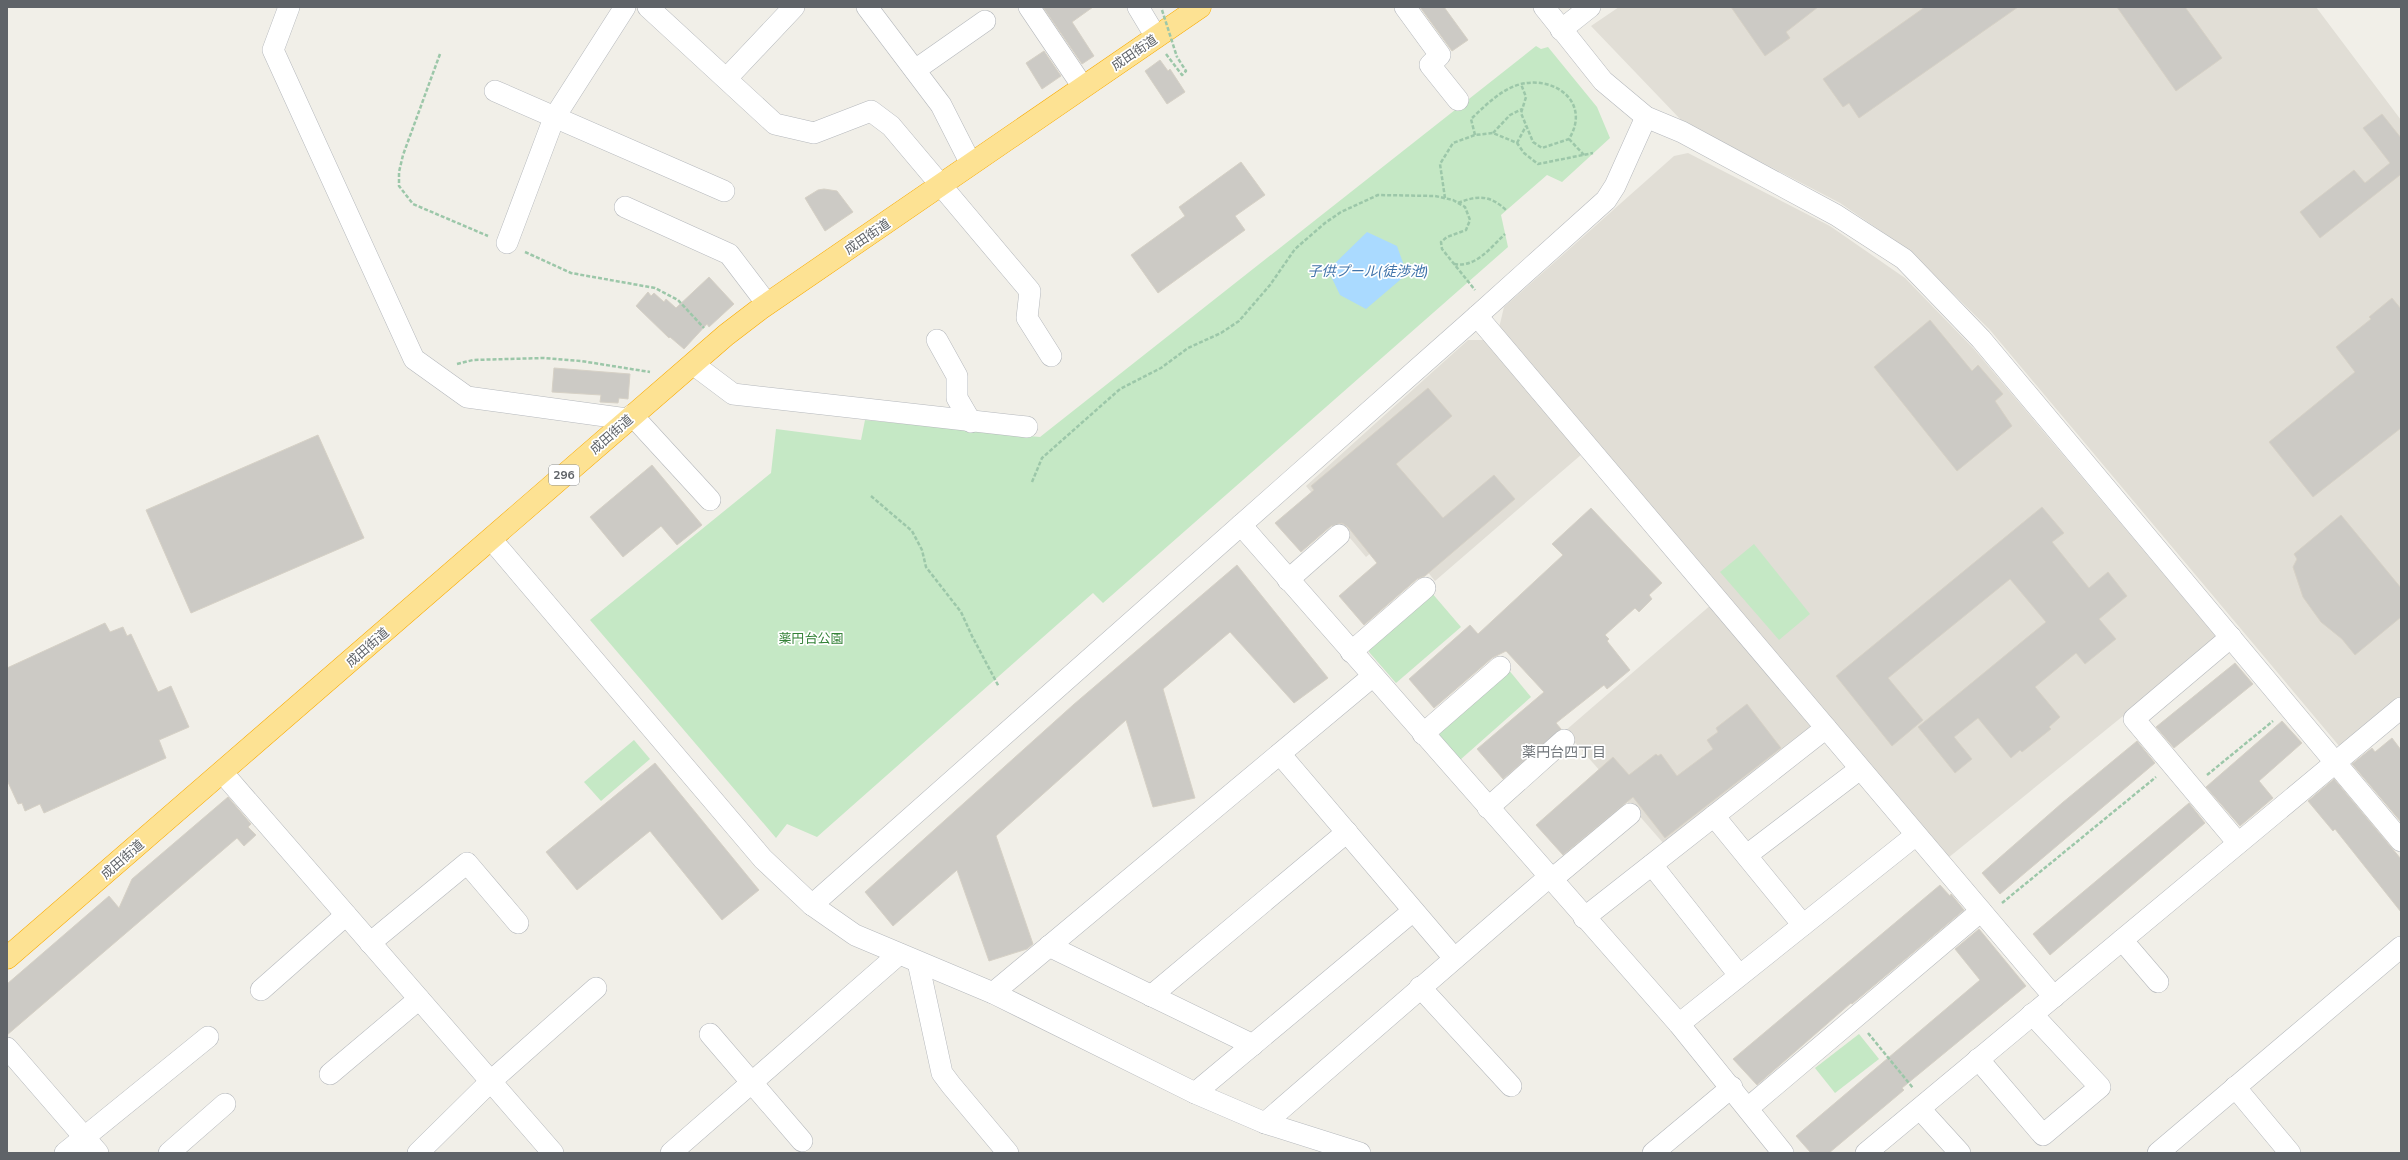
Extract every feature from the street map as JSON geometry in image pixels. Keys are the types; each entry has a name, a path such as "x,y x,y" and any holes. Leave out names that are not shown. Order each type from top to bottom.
{"highway":[{"name":"成田街道","path":"7,958 726,335 767,304 1083,87 1159,43 1200,7"}],"street":[{"path":"289,7 273,50 414,359 466,397 630,417 710,500"},
{"path":"507,243 554,118 625,7"},
{"path":"648,7 727,78 775,124 814,133 870,111 891,126 942,184 1030,291 1027,318 1051,356"},
{"path":"727,78 794,7"},
{"path":"867,7 941,105 971,164"},
{"path":"1029,7 1083,87"},
{"path":"1138,7 1159,43"},
{"path":"1405,7 1440,55 1430,65 1458,100"},
{"path":"1544,7 1603,81 1646,117 1682,132 1836,215 1914,268 1981,339 2290,706 2401,841"},
{"path":"1561,30 1590,7"},
{"path":"915,70 985,21"},
{"path":"495,91 554,118 724,190"},
{"path":"812,905 1606,200 1616,186 1646,117"},
{"path":"625,207 729,254 767,304"},
{"path":"1477,316 1916,835 1989,910 2054,996"},
{"path":"937,340 957,376 957,398 970,422"},
{"path":"693,364 733,394 970,422 1027,427"},
{"path":"1240,525 1584,918 1679,1024 1732,1087 1783,1153"},
{"path":"1288,580 1340,535"},
{"path":"491,539 763,859 812,905 855,935 993,993 1195,1093 1265,1123 1360,1153"},
{"path":"1351,652 1425,588"},
{"path":"2231,637 2134,719 2238,843"},
{"path":"1423,734 1500,667"},
{"path":"993,993 1373,676"},
{"path":"1866,1153 2401,708"},
{"path":"1584,918 1826,728"},
{"path":"1488,808 1564,740"},
{"path":"1280,754 1454,958"},
{"path":"1747,855 1860,769"},
{"path":"222,772 553,1153"},
{"path":"1265,1123 1454,958 1630,814"},
{"path":"1714,816 1803,925"},
{"path":"1151,996 1346,832"},
{"path":"1679,1024 1916,835"},
{"path":"370,943 467,864 518,923"},
{"path":"1652,865 1739,976"},
{"path":"1748,1108 1855,1018 1989,910"},
{"path":"1195,1093 1414,911"},
{"path":"261,990 346,915"},
{"path":"2122,940 2158,982"},
{"path":"1049,946 1253,1045"},
{"path":"2158,1153 2401,947"},
{"path":"671,1153 898,954"},
{"path":"918,962 942,1072 950,1085 1008,1153"},
{"path":"1420,987 1511,1086"},
{"path":"418,1153 491,1081 596,988"},
{"path":"330,1074 419,999"},
{"path":"1978,1059 2043,1135 2100,1087 2032,1014"},
{"path":"710,1034 802,1141"},
{"path":"65,1153 208,1037"},
{"path":"7,1048 98,1153"},
{"path":"1654,1153 1732,1087"},
{"path":"2235,1087 2290,1153"},
{"path":"169,1153 225,1104"},
{"path":"1923,1106 1960,1153"}],"path":[{"path":"1159,43 1182,75 1186,71 1177,57 1162,10"},
{"path":"1475,135 1471,119 1507,89 1521,84 1540,83 1561,91 1572,99 1577,118 1574,131 1570,139 1542,148 1533,142 1521,113 1526,97 1521,84"},
{"path":"1493,133 1510,115 1522,109"},
{"path":"1517,143 1526,126"},
{"path":"1445,198 1440,164 1453,143 1475,135 1493,133 1517,143 1524,153 1538,164 1593,153"},
{"path":"1570,139 1585,155"},
{"path":"1032,482 1042,458 1120,389 1161,368 1188,348 1221,333 1238,321 1270,285 1295,249 1324,223 1357,203 1378,195 1445,198 1464,207 1470,220 1466,230 1447,237 1442,242 1442,249 1475,290"},
{"path":"1458,204 1471,198 1485,198 1497,201 1506,210"},
{"path":"1454,264 1466,266 1476,260 1505,234"},
{"path":"451,364 473,360 544,358 581,361 653,373"},
{"path":"871,496 912,531 922,550 926,567 961,612 999,687"},
{"path":"2192,788 2290,706"},
{"path":"1989,910 2171,764"},
{"path":"1855,1018 1923,1106"}],"shaded area":[{"path":"1619,7 2316,7 2401,120 2401,697 2340,747 1990,330 1910,251 1840,203 1682,121 1591,26"},
{"path":"1688,153 1830,226 1905,278 1974,349 2218,639 1948,858 1499,328 1504,307 1674,156"},
{"path":"1468,340 1485,340 1582,454 1435,581 1395,532 1366,557 1306,486"},
{"path":"1712,604 1813,722 1812,728 1664,844 1565,731"}],"green space":[{"name":"薬円台公園","path":"1536,46 1541,49 1548,47 1597,107 1610,138 1562,182 1547,175 1501,215 1508,247 1103,603 1093,593 817,837 787,824 776,838 590,620 771,473 776,429 861,440 865,420 1040,437"},
{"path":"1754,544 1810,614 1779,640 1720,572"},
{"path":"1431,592 1461,627 1396,683 1369,652 1370,644"},
{"path":"1508,669 1531,697 1460,760 1440,736 1440,726"},
{"path":"634,740 650,759 601,801 584,782"},
{"path":"1859,1034 1879,1059 1835,1093 1815,1068"}],"water":[{"name":"子供プール(徒渉池)","path":"1367,232 1397,246 1407,274 1366,309 1340,295 1328,270"}],"building":[{"path":"1043,7 1093,7 1072,22 1094,56 1082,64"},
{"path":"1420,7 1444,7 1468,40 1452,51"},
{"path":"1731,7 1818,7 1786,32 1790,38 1765,56"},
{"path":"1925,7 2018,7 1859,118 1849,103 1843,107 1823,79"},
{"path":"2117,7 2185,7 2222,58 2176,91"},
{"path":"1044,51 1061,76 1042,89 1026,63"},
{"path":"1160,60 1168,71 1170,69 1185,92 1167,104 1145,71"},
{"path":"2382,114 2401,138 2401,176 2400,175 2320,238 2300,212 2354,170 2365,183 2390,163 2363,128"},
{"path":"1241,162 1265,195 1235,216 1245,230 1158,293 1131,255 1185,216 1179,207"},
{"path":"824,189 837,191 853,212 825,231 805,198 818,190"},
{"path":"709,277 734,304 709,327 707,324 684,349 670,337 669,338 636,306 648,292 651,296 654,293 664,302 666,299 676,308"},
{"path":"2392,298 2401,309 2401,428 2313,497 2269,442 2355,372 2336,347 2371,319 2369,317"},
{"path":"1930,320 1972,371 1978,365 2003,394 1995,401 2012,426 1957,471 1874,367"},
{"path":"554,368 630,374 628,399 619,398 618,403 600,402 601,395 552,392"},
{"path":"1428,388 1452,416 1396,464 1443,518 1494,475 1515,499 1425,576 1417,579 1364,625 1339,596 1377,563 1348,527 1342,523 1331,526 1301,552 1275,523 1314,490 1311,486"},
{"path":"318,435 364,538 191,613 146,510"},
{"path":"652,465 702,525 677,545 661,526 623,557 590,517"},
{"path":"2042,507 2064,533 2052,542 2089,588 2108,572 2127,596 2099,619 2116,639 2085,664 2076,653 2035,687 2060,717 2049,727 2051,729 2022,752 2020,750 2011,758 1978,718 1954,737 1972,759 1955,773 1918,727 2046,622 2010,579 1888,678 1923,720 1892,746 1836,676"},
{"path":"1591,508 1662,583 1649,595 1652,599 1639,612 1635,608 1605,635 1609,639 1607,641 1630,670 1607,689 1604,685 1556,723 1561,729 1503,779 1477,749 1544,692 1506,651 1492,658 1434,708 1409,679 1470,625 1478,634 1563,555 1552,544"},
{"path":"2341,515 2401,588 2401,617 2355,655 2342,639 2321,622 2303,597 2293,567 2297,559 2294,554"},
{"path":"1237,565 1328,678 1294,703 1230,632 1163,689 1195,798 1153,807 1126,720 996,836 1033,944 1027,949 989,961 957,870 893,926 865,892 1073,705"},
{"path":"105,623 110,632 123,627 127,636 131,634 158,692 171,686 189,727 159,740 166,758 44,813 40,804 25,811 22,803 18,804 7,780 7,668"},
{"path":"2235,663 2253,684 2174,748 2156,727"},
{"path":"1747,704 1781,748 1665,838 1633,797 1563,855 1536,825 1613,757 1629,775 1656,754 1658,756 1661,754 1677,776 1713,749 1707,740 1718,732 1716,728"},
{"path":"2282,721 2302,743 2259,781 2273,798 2240,826 2206,787"},
{"path":"2392,738 2401,750 2401,822 2352,764 2372,748 2375,752"},
{"path":"2137,741 2155,763 2000,894 1982,873 2062,803"},
{"path":"655,763 759,890 722,920 650,831 577,890 546,852"},
{"path":"2334,779 2401,859 2401,912 2335,829 2333,831 2308,801"},
{"path":"228,797 251,824 248,827 256,835 244,846 237,838 7,1035 7,984 109,896 119,908 132,879"},
{"path":"2189,803 2205,823 2050,955 2033,934"},
{"path":"1940,885 1950,896 1951,894 1964,910 1852,1004 1851,1003 1757,1085 1733,1059"},
{"path":"1979,929 2026,986 1902,1088 1904,1090 1829,1153 1811,1153 1796,1136 1980,980 1955,949"}],"district":[{"name":"薬円台四丁目","path":"1564,752"}]}
